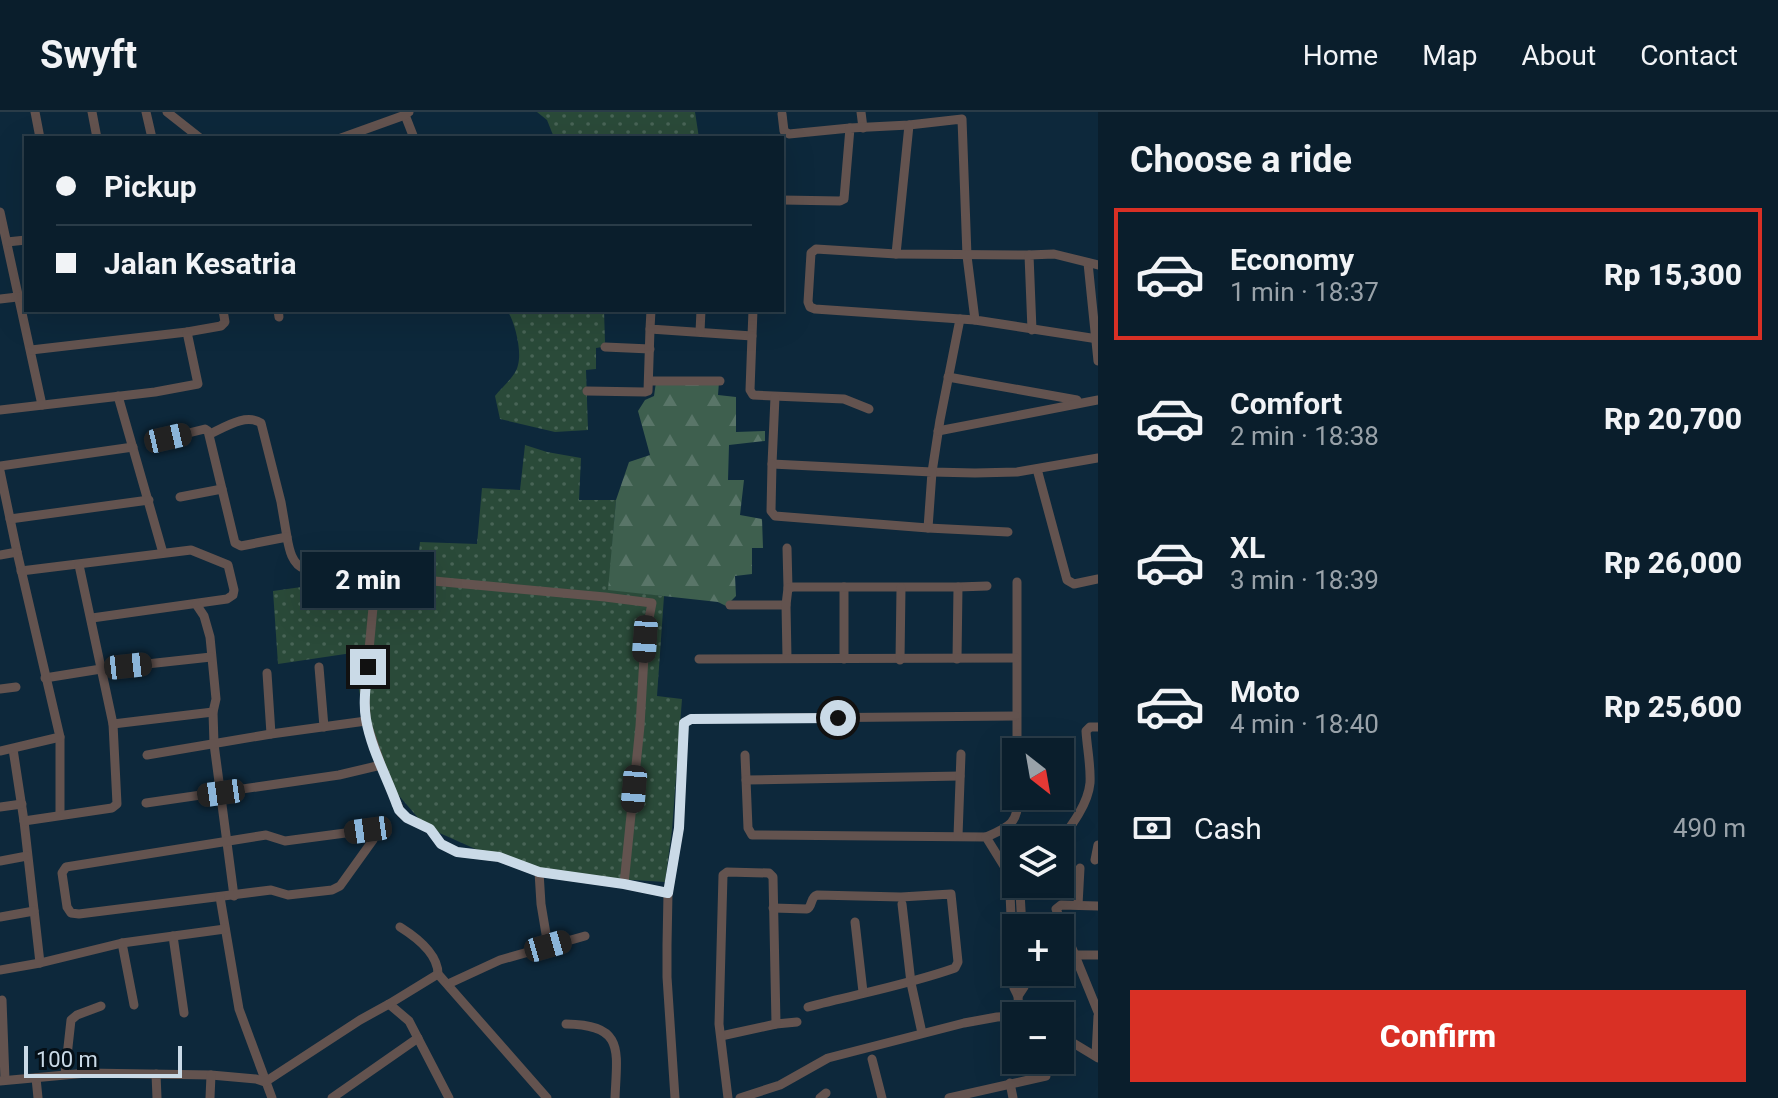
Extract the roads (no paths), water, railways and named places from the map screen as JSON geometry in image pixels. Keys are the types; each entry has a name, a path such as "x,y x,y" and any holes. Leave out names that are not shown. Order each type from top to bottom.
{"street":[{"path":"35,112 40,136"},
{"path":"92,112 97,136"},
{"path":"146,112 152,136"},
{"path":"167,112 197,136"},
{"path":"861,112 863,128"},
{"path":"346,136 407,114 413,136"},
{"path":"782,114 786,133 909,125 930,117 962,119 967,256 975,320"},
{"path":"896,254 909,125"},
{"path":"784,200 844,199 850,128"},
{"path":"0,212 23,296 0,299"},
{"path":"7,242 24,240"},
{"path":"1096,339 975,320 815,309 808,302 811,253 813,250 967,256 1054,254 1093,264 1098,361"},
{"path":"1029,255 1032,330"},
{"path":"25,312 42,405"},
{"path":"31,350 221,326 225,322 223,312"},
{"path":"587,391 649,390 651,312"},
{"path":"700,332 701,312"},
{"path":"753,312 750,390 756,396 844,399 869,409"},
{"path":"928,528 938,431 960,319"},
{"path":"650,329 752,336"},
{"path":"0,410 198,384 187,332"},
{"path":"605,347 650,349"},
{"path":"948,377 1085,401"},
{"path":"650,381 720,381"},
{"path":"118,396 163,553"},
{"path":"775,397 771,511 775,516 1008,532"},
{"path":"938,431 1098,400"},
{"path":"210,434 241,420 252,419 261,423 287,537 294,561 300,568 652,603 645,639 640,726 624,884"},
{"path":"168,438 205,429 210,434 237,545 287,537"},
{"path":"60,815 60,737 0,469 133,447"},
{"path":"772,464 991,473 1037,469 1098,458"},
{"path":"1037,469 1067,580 1074,584 1098,579"},
{"path":"180,497 222,489"},
{"path":"10,519 149,500"},
{"path":"787,548 787,658"},
{"path":"21,571 197,551 228,565 234,590 227,599 92,618"},
{"path":"0,555 17,552"},
{"path":"24,821 112,808 117,804 113,724 79,565"},
{"path":"376,576 365,692 366,721 399,810 407,818 430,829 448,849 499,857 539,872 668,893"},
{"path":"1016,738 1017,582"},
{"path":"788,588 987,586"},
{"path":"844,587 844,659"},
{"path":"957,659 958,587"},
{"path":"900,660 901,588"},
{"path":"196,604 208,624 216,699 213,712 214,744 234,896"},
{"path":"730,605 786,605"},
{"path":"45,678 211,657"},
{"path":"699,659 1016,658"},
{"path":"319,667 324,727"},
{"path":"267,673 271,734"},
{"path":"0,689 16,687"},
{"path":"113,724 213,712"},
{"path":"675,1098 667,977 668,893 679,828 683,727 687,721 1015,716"},
{"path":"147,755 366,721"},
{"path":"1070,826 1094,785 1086,731 1090,727 1098,727"},
{"path":"0,751 60,737"},
{"path":"13,749 40,963"},
{"path":"958,836 961,754"},
{"path":"745,755 748,828 755,835 986,837 1004,829 1016,818 1018,810"},
{"path":"146,803 339,775 381,765"},
{"path":"746,780 960,776"},
{"path":"0,807 22,804"},
{"path":"368,830 374,835 336,888 288,895 271,890 234,896 75,914 67,907 62,873 63,869 72,866 266,835 285,841 368,830"},
{"path":"986,837 1002,861"},
{"path":"1095,860 1098,845"},
{"path":"0,861 27,856"},
{"path":"1078,905 1080,868"},
{"path":"728,1098 719,1024 723,875 736,871 772,874 776,1024"},
{"path":"539,872 548,946"},
{"path":"773,908 808,909 817,895 901,897 951,894 955,968 911,983 808,1007"},
{"path":"220,897 239,1009 272,1098"},
{"path":"1010,898 1014,988 1018,1002"},
{"path":"902,904 911,983 922,1033"},
{"path":"1058,914 1056,909 1061,905 1098,906"},
{"path":"0,917 34,911"},
{"path":"855,922 863,992"},
{"path":"265,1082 438,974 439,968 433,958 413,935 400,927"},
{"path":"0,970 122,943 225,929"},
{"path":"173,936 184,1013"},
{"path":"448,984 492,963 585,936"},
{"path":"122,943 134,1005"},
{"path":"1097,1057 1097,1009 1074,955 1098,955"},
{"path":"438,974 547,1098"},
{"path":"1018,996 1024,986"},
{"path":"2,1000 2,1081 65,1074 156,1074 211,1075 265,1082"},
{"path":"389,1004 409,1021 448,1095 436,1098"},
{"path":"65,1074 71,1020 101,1006"},
{"path":"740,1098 780,1085 828,1058 922,1033 1002,1017"},
{"path":"721,1036 797,1022"},
{"path":"566,1024 585,1024 604,1030 610,1036 616,1054 615,1098"},
{"path":"332,1098 418,1038"},
{"path":"1074,1043 1097,1057"},
{"path":"872,1059 882,1098"},
{"path":"156,1074 157,1098"},
{"path":"210,1098 211,1075"},
{"path":"948,1098 1046,1076"},
{"path":"36,1078 38,1098"},
{"path":"1010,1083 1013,1098"}]}
